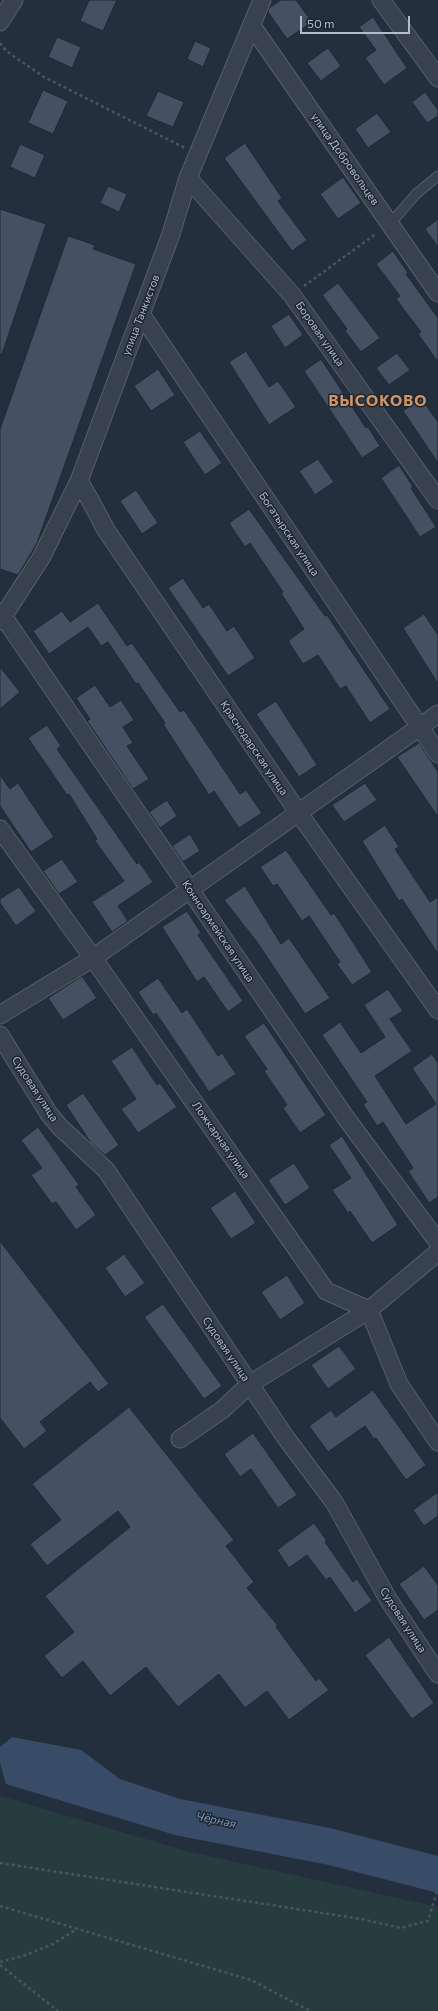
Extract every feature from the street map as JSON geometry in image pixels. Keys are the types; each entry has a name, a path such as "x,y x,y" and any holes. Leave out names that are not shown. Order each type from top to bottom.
{"street":[{"path":"0,22 14,0"},
{"name":"улица Танкистов","path":"1,618 41,558 78,481 171,234 188,178 262,0"},
{"path":"381,0 438,78"},
{"name":"улица Добровольцев","path":"252,26 438,293"},
{"name":"Боровая улица","path":"188,178 292,295 438,500"},
{"name":"Богатырская улица","path":"141,314 438,754"},
{"name":"Краснодарская улица","path":"78,481 106,530 298,812 438,1010"},
{"name":"Конноармейская улица","path":"1,618 190,888 346,1118 438,1242"},
{"path":"0,1015 93,958 438,714"},
{"name":"Ложкарная улица","path":"0,829 93,958 326,1290 369,1310"},
{"name":"Судовая улица","path":"0,1035 49,1114 106,1170 286,1438 334,1502 388,1599 438,1674"},
{"path":"180,1439 222,1410 250,1384 369,1310 438,1252"},
{"path":"369,1310 399,1384 438,1442"}],"lane":[{"path":"390,224 416,194 438,176"}],"path":[{"path":"0,43 6,51 44,77 174,143 199,153"},
{"path":"292,295 390,224"},
{"path":"0,1863 361,1919 401,1928 428,1921 438,1888"},
{"path":"0,1906 252,1980 310,2011"},
{"path":"0,1964 53,1944 77,1929"},
{"path":"0,1964 58,2011"}],"green space":[{"path":"0,1796 186,1851 438,1907 438,2011 0,2011"}],"water":[{"name":"Чёрная","path":"12,1737 81,1750 120,1779 180,1799 330,1828 438,1856 438,1893 329,1865 175,1835 6,1784 0,1763 0,1747"}],"building":[{"path":"89,0 117,0 103,31 80,21"},
{"path":"281,0 296,0 312,22 287,39 268,12 269,8"},
{"path":"373,17 407,68 384,85 365,58 376,50 359,27"},
{"path":"57,37 81,47 72,68 48,57"},
{"path":"195,41 211,48 203,67 187,59"},
{"path":"328,48 341,66 321,81 307,63"},
{"path":"43,90 68,101 53,134 28,123"},
{"path":"158,91 184,102 173,127 146,116"},
{"path":"425,92 438,110 438,116 427,123 412,102"},
{"path":"377,113 391,132 368,148 355,129"},
{"path":"245,143 282,198 278,201 307,240 292,251 224,158"},
{"path":"20,144 45,155 35,178 10,167"},
{"path":"343,177 361,203 338,219 320,194"},
{"path":"108,186 127,194 119,212 100,203"},
{"path":"0,209 46,224 2,354 0,354"},
{"path":"438,219 438,247 425,229"},
{"path":"68,236 95,245 93,249 136,264 37,543 18,575 0,569 0,429"},
{"path":"393,251 408,273 406,274 438,318 438,362 418,334 421,332 396,299 400,296 376,264"},
{"path":"338,283 380,338 361,352 345,331 347,329 322,295"},
{"path":"289,314 303,335 285,348 271,326"},
{"path":"246,351 269,387 278,381 296,407 269,425 229,362"},
{"path":"397,353 410,370 389,385 376,368"},
{"path":"321,359 366,428 368,427 380,446 362,458 304,371"},
{"path":"158,369 175,395 151,411 134,386"},
{"path":"421,398 438,422 438,463 403,411"},
{"path":"200,431 222,463 205,475 183,442"},
{"path":"318,459 334,482 315,495 299,471"},
{"path":"399,465 413,487 411,488 436,527 420,537 381,478"},
{"path":"136,490 158,523 142,534 120,501"},
{"path":"249,509 325,616 327,615 390,709 370,723 346,686 340,689 318,655 303,664 288,641 304,629 281,593 283,592 250,543 245,547 229,523"},
{"path":"183,578 203,608 209,604 227,631 234,626 255,658 228,676 168,588"},
{"path":"98,603 127,646 132,643 180,712 184,710 240,794 246,790 262,813 239,828 214,791 209,795 163,724 165,723 138,683 136,684 108,642 101,646 88,627 49,654 33,631 62,611 70,622"},
{"path":"424,614 438,635 438,684 403,628"},
{"path":"0,667 20,692 0,709"},
{"path":"95,685 110,707 121,700 134,720 123,727 133,743 127,746 149,779 133,789 87,721 90,719 76,698"},
{"path":"276,701 317,765 299,777 256,714"},
{"path":"47,725 61,746 57,749 137,864 139,862 153,882 118,906 128,921 112,932 92,902 124,881 95,841 97,839 69,794 67,795 28,738"},
{"path":"419,743 438,772 438,817 397,757"},
{"path":"0,775 10,789 18,783 54,837 31,852 0,806"},
{"path":"365,783 377,800 344,822 332,805"},
{"path":"167,800 177,816 160,828 149,812"},
{"path":"385,825 399,847 395,849 430,902 438,897 438,954 402,899 399,901 362,841"},
{"path":"190,834 200,851 183,862 172,846"},
{"path":"286,850 331,915 334,913 372,972 352,985 337,964 340,962 309,916 302,921 277,884 273,886 260,867"},
{"path":"62,859 78,882 59,894 43,871"},
{"path":"245,886 281,944 289,938 330,998 305,1014 257,942 224,900"},
{"path":"19,887 36,911 16,926 0,903 0,899"},
{"path":"187,911 201,933 198,935 243,1001 228,1012 204,977 197,982 162,927"},
{"path":"82,976 97,998 63,1020 48,998"},
{"path":"158,978 182,1013 187,1009 218,1056 222,1053 236,1074 209,1092 156,1013 153,1015 138,992"},
{"path":"388,989 403,1011 390,1019 412,1051 375,1076 406,1124 436,1104 412,1068 432,1054 438,1063 438,1197 429,1203 408,1171 413,1168 383,1122 377,1126 363,1104 367,1102 322,1035 340,1022 361,1053 385,1037 364,1005"},
{"path":"264,1023 326,1115 300,1133 283,1108 287,1105 264,1071 267,1069 244,1036"},
{"path":"132,1047 157,1085 160,1083 177,1107 138,1133 121,1109 136,1099 111,1061"},
{"path":"83,1093 119,1145 105,1155 91,1143 66,1105"},
{"path":"38,1127 79,1185 76,1187 96,1215 76,1230 56,1202 52,1204 31,1175 42,1168 21,1140"},
{"path":"342,1136 398,1225 372,1243 350,1211 348,1213 332,1190 351,1178 329,1145"},
{"path":"294,1163 310,1188 285,1205 268,1180"},
{"path":"235,1191 256,1223 231,1239 210,1208"},
{"path":"0,1241 109,1384 98,1392 90,1382 40,1422 47,1431 24,1449 0,1418"},
{"path":"124,1254 145,1283 125,1297 105,1268"},
{"path":"287,1275 305,1303 280,1320 261,1292"},
{"path":"163,1304 222,1386 204,1399 144,1317"},
{"path":"339,1346 356,1369 328,1389 311,1365"},
{"path":"373,1390 426,1465 406,1480 376,1438 374,1439 365,1426 328,1452 309,1426 331,1410 336,1417"},
{"path":"129,1407 234,1540 226,1546 254,1582 247,1588 278,1626 276,1627 316,1681 319,1678 329,1690 289,1720 267,1691 245,1708 219,1674 178,1707 146,1667 110,1696 83,1661 62,1678 44,1656 74,1632 45,1596 130,1527 118,1511 47,1566 30,1544 61,1520 32,1484"},
{"path":"253,1433 297,1495 278,1508 251,1469 240,1477 224,1454"},
{"path":"438,1492 438,1516 424,1526 413,1510"},
{"path":"314,1523 327,1541 325,1542 353,1582 357,1579 372,1601 355,1613 330,1577 326,1580 307,1555 289,1568 277,1550"},
{"path":"424,1566 438,1585 438,1610 424,1620 399,1584"},
{"path":"389,1637 434,1703 412,1719 365,1655"}],"district":[{"name":"ВЫСОКОВО","path":"378,401"}]}
